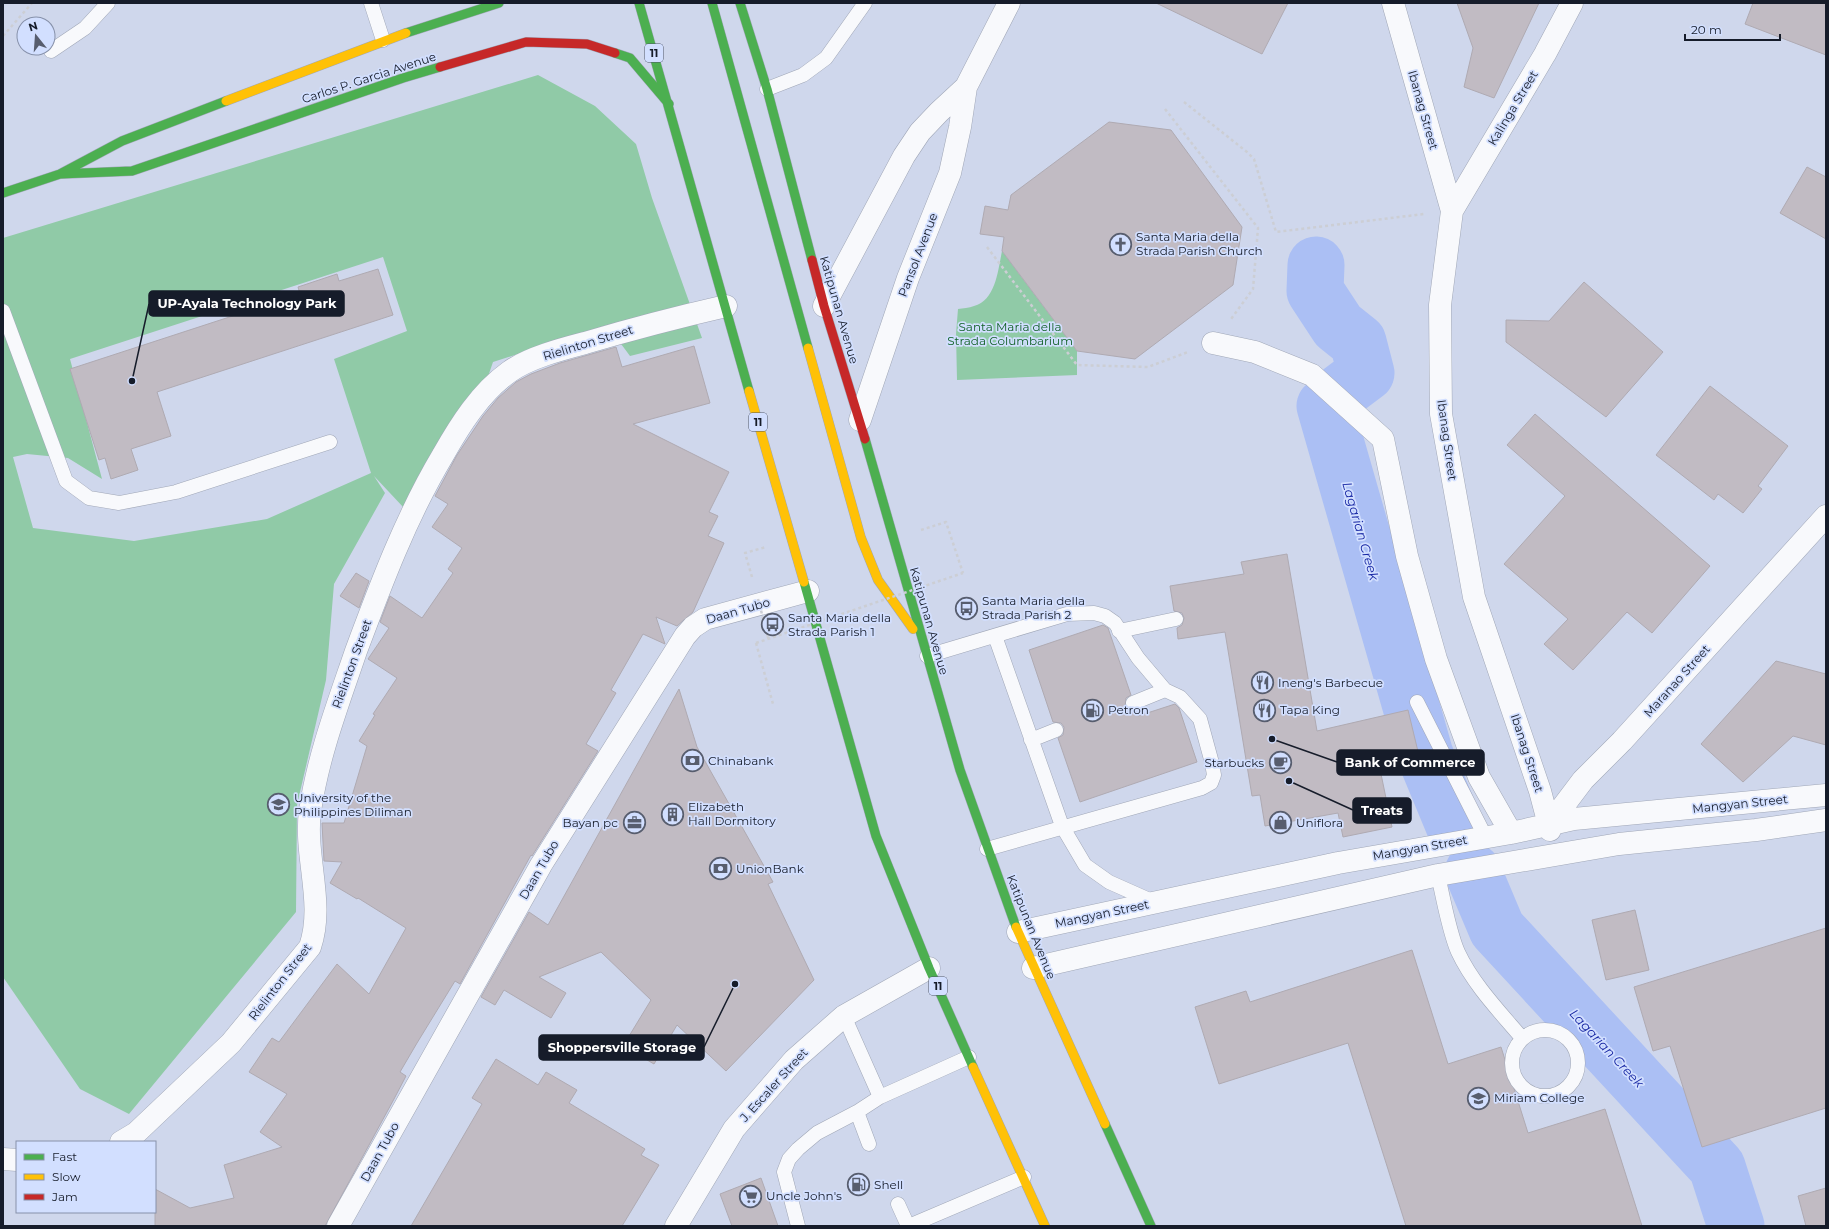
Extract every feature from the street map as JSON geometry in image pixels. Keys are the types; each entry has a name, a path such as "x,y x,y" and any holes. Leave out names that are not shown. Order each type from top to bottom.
{"main road":[{"name":"Carlos P. Garcia Avenue","path":"3,193 60,174 122,141 383,40 499,3"},
{"name":"11","path":"639,3 669,104 789,532 808,591 829,674 876,836 929,968 1045,1226"},
{"path":"712,3 862,538 878,580 925,650"},
{"name":"Katipunan Avenue","path":"740,3 767,89 824,306 860,420 960,770 1018,932 1150,1226"},
{"name":"Carlos P. Garcia Avenue","path":"60,174 132,171 403,78 526,42 587,44 630,58 669,104"}],"street":[{"name":"Pansol Avenue","path":"860,420 908,278 950,173 960,127 966,87 1009,3"},
{"name":"Ibanag Street","path":"1393,3 1452,211 1440,306 1441,414 1474,597 1540,791 1549,825"},
{"name":"Kalinga Street","path":"1452,211 1545,54 1572,3"},
{"name":"Pansol Avenue","path":"824,306 904,156 920,132 966,87"},
{"name":"Rielinton Street","path":"123,1141 136,1133 231,1043 310,947 315,932 316,902 309,833 310,812 325,739 381,582 423,488 458,428 484,396 510,371 548,354 667,320 726,306"},
{"path":"1213,343 1254,352 1312,375 1382,439 1407,556 1436,659 1479,777 1511,833"},
{"name":"Maranao Street","path":"1549,825 1583,780 1622,741 1826,516"},
{"name":"Daan Tubo","path":"338,1226 541,865 672,655 693,627 705,618 759,602 808,591"},
{"name":"Mangyan Street","path":"1018,932 1338,864 1485,836 1511,833 1574,819 1826,795"},
{"path":"1033,968 1438,875 1619,844 1756,830 1826,820"},
{"path":"1549,825 1556,854"},
{"name":"J. Escaler Street","path":"676,1226 734,1129 794,1060 844,1016 929,968"},
{"path":"3,1159 16,1160"}],"lane":[{"path":"56,48 85,28 108,3"},
{"path":"371,3 383,40"},
{"path":"767,89 803,75 826,58 865,3"},
{"path":"3,311 66,481 89,498 119,503 176,492 330,442"},
{"path":"925,650 995,636 1067,614 1087,613 1105,616 1115,623 1138,658 1165,690 1180,697 1200,719 1212,763 1214,775 1211,783 1202,788 987,848"},
{"path":"1120,632 1176,619"},
{"path":"995,636 1062,826 1085,864 1109,882 1155,903"},
{"path":"1133,703 1165,690"},
{"path":"1416,702 1485,836"},
{"path":"1031,740 1056,730"},
{"path":"1438,875 1458,951 1470,973 1522,1038"},
{"path":"844,1016 880,1097"},
{"path":"1546,1029 1559,1032 1570,1040 1576,1051 1579,1064 1576,1077 1568,1088 1557,1094 1544,1097 1531,1093 1520,1086 1513,1075 1511,1061 1514,1049 1522,1038 1533,1031 1546,1029"},
{"path":"798,1226 784,1172 788,1159 817,1133 857,1112 880,1097 969,1057"},
{"path":"857,1112 869,1144"},
{"path":"898,1204 908,1226 1024,1177"}],"path":[{"path":"3,36 32,3"},
{"path":"1184,102 1254,159 1276,232 1452,211"},
{"path":"987,247 1077,365 1148,367 1213,343 1253,289 1258,228 1165,109"},
{"path":"773,704 756,643 963,573 946,522"},
{"path":"759,602 768,638"}],"green space":[{"path":"538,75 595,106 636,144 652,198 702,338 630,356 607,325 493,362 471,426 404,508 374,476 385,493 334,584 326,680 297,805 296,912 129,1114 80,1089 3,977 3,238","holes":["383,257 407,331 334,359 371,473 267,519 134,541 33,528 13,457 27,454 68,458 102,479 70,359"]},
{"name":"Santa Maria della Strada Columbarium","path":"1002,251 1077,351 1077,375 957,380 956,334 958,309 974,306 987,298 995,283"}],"building":[{"path":"1156,3 1288,3 1262,54"},
{"path":"1457,3 1539,3 1494,98 1464,87 1473,48"},
{"path":"1753,3 1826,3 1826,55 1745,24"},
{"name":"Santa Maria della Strada Parish Church","path":"1109,122 1171,130 1242,227 1233,285 1135,359 1077,351 1002,251 1004,237 980,234 985,206 1008,210 1011,195"},
{"path":"1807,167 1826,177 1826,239 1780,213"},
{"path":"378,269 393,315 157,392 171,436 131,449 138,470 111,479 105,458 99,460 70,369 300,294 298,287 337,274 339,281"},
{"path":"1584,282 1663,352 1606,417 1506,342 1506,320 1549,321"},
{"path":"694,346 710,403 633,424 729,472 709,512 718,516 708,536 724,543 693,612 677,626 656,617 665,644 643,634 611,690 616,693 586,744 598,751 532,856 531,855 460,984 455,981 400,1072 406,1076 325,1226 155,1226 156,1190 190,1208 234,1198 224,1165 282,1147 260,1132 287,1094 249,1072 272,1038 279,1042 337,964 369,994 406,928 358,898 357,899 330,883 342,862 324,861 322,823 344,823 367,746 359,741 375,715 373,714 397,678 368,659 389,628 380,622 390,596 422,618 453,573 448,569 462,548 432,527 448,504 435,496 457,455 483,416 498,398 516,382 531,374 560,363 616,347 622,367"},
{"path":"1710,386 1788,446 1758,486 1762,489 1743,513 1718,494 1714,500 1656,455"},
{"path":"1535,414 1710,566 1652,633 1627,612 1573,670 1544,644 1568,619 1504,564 1565,496 1507,445"},
{"path":"1287,554 1317,731 1408,710 1421,764 1381,774 1392,827 1343,837 1338,813 1265,826 1260,795 1252,796 1225,632 1178,639 1177,628 1182,625 1184,618 1182,613 1174,611 1170,586 1244,574 1241,562"},
{"path":"356,573 369,581 359,608 340,596"},
{"name":"Petron","path":"1103,625 1108,628 1131,695 1126,698 1125,707 1131,711 1136,711 1138,716 1175,704 1179,708 1197,762 1080,802 1058,738 1063,735 1064,727 1061,723 1053,722 1029,650"},
{"path":"1776,661 1826,674 1826,745 1793,736 1743,782 1701,744"},
{"path":"679,689 697,747 773,882 768,884 814,980 726,1071 677,1025 654,1064 623,1046 651,1000 601,952 539,977 566,993 551,1018 504,990 495,1005 481,997 529,912 548,925"},
{"path":"1635,910 1649,970 1606,980 1592,920"},
{"path":"1826,928 1826,1108 1702,1147 1670,1046 1653,1051 1634,987"},
{"path":"1412,950 1448,1064 1501,1047 1528,1133 1605,1109 1642,1226 1406,1226 1348,1043 1219,1084 1195,1007 1246,991 1250,1002"},
{"path":"496,1059 538,1085 546,1072 577,1090 569,1103 645,1149 641,1155 659,1165 622,1226 411,1226 482,1104 472,1098"},
{"path":"761,1178 778,1226 732,1226 720,1194"},
{"path":"1826,1188 1826,1226 1806,1226 1798,1196"}],"waterway":[{"name":"Lagarian Creek","path":"1316,265 1315,291 1338,326 1358,342 1366,373 1325,406 1425,755 1454,825"},
{"name":"Lagarian Creek","path":"1473,872 1497,929 1717,1167 1736,1226"}],"traffic: fast":[{"path":"406,33 499,3"},
{"path":"639,3 749,391"},
{"path":"712,3 808,348"},
{"path":"740,3 767,89 812,260"},
{"path":"615,53 630,58 669,104"},
{"path":"60,174 132,171 403,78 440,67"},
{"path":"3,193 60,174 122,141 226,101"},
{"path":"865,439 960,770 1016,927"},
{"path":"804,582 876,836 929,968 973,1067"},
{"path":"1105,1124 1151,1226"}],"traffic: slow":[{"path":"226,101 406,33"},
{"path":"808,348 861,538 878,580 913,629"},
{"path":"749,391 804,582"},
{"path":"1016,927 1105,1124"},
{"path":"973,1067 1045,1226"}],"traffic: jam":[{"path":"440,67 526,42 587,44 615,53"},
{"path":"812,260 824,306 865,439"}],"place":[{"name":"Santa Maria della Strada Parish Church","path":"1121,244"},
{"name":"UP-Ayala Technology Park","path":"132,381"},
{"name":"Santa Maria della Strada Parish 2","path":"966,608"},
{"name":"Santa Maria della Strada Parish 1","path":"773,625"},
{"name":"Ineng's Barbecue","path":"1262,683"},
{"name":"Petron","path":"1092,710"},
{"name":"Tapa King","path":"1265,710"},
{"name":"Bank of Commerce","path":"1272,739"},
{"name":"Chinabank","path":"693,761"},
{"name":"Starbucks","path":"1280,763"},
{"name":"Treats","path":"1289,781"},
{"name":"University of the Philippines Diliman","path":"279,805"},
{"name":"Elizabeth Hall Dormitory","path":"672,814"},
{"name":"Bayan pc","path":"634,823"},
{"name":"Uniflora","path":"1280,823"},
{"name":"UnionBank","path":"720,869"},
{"name":"Shoppersville Storage","path":"735,984"},
{"name":"Miriam College","path":"1479,1098"},
{"name":"Shell","path":"858,1185"},
{"name":"Uncle John's","path":"750,1196"}]}
